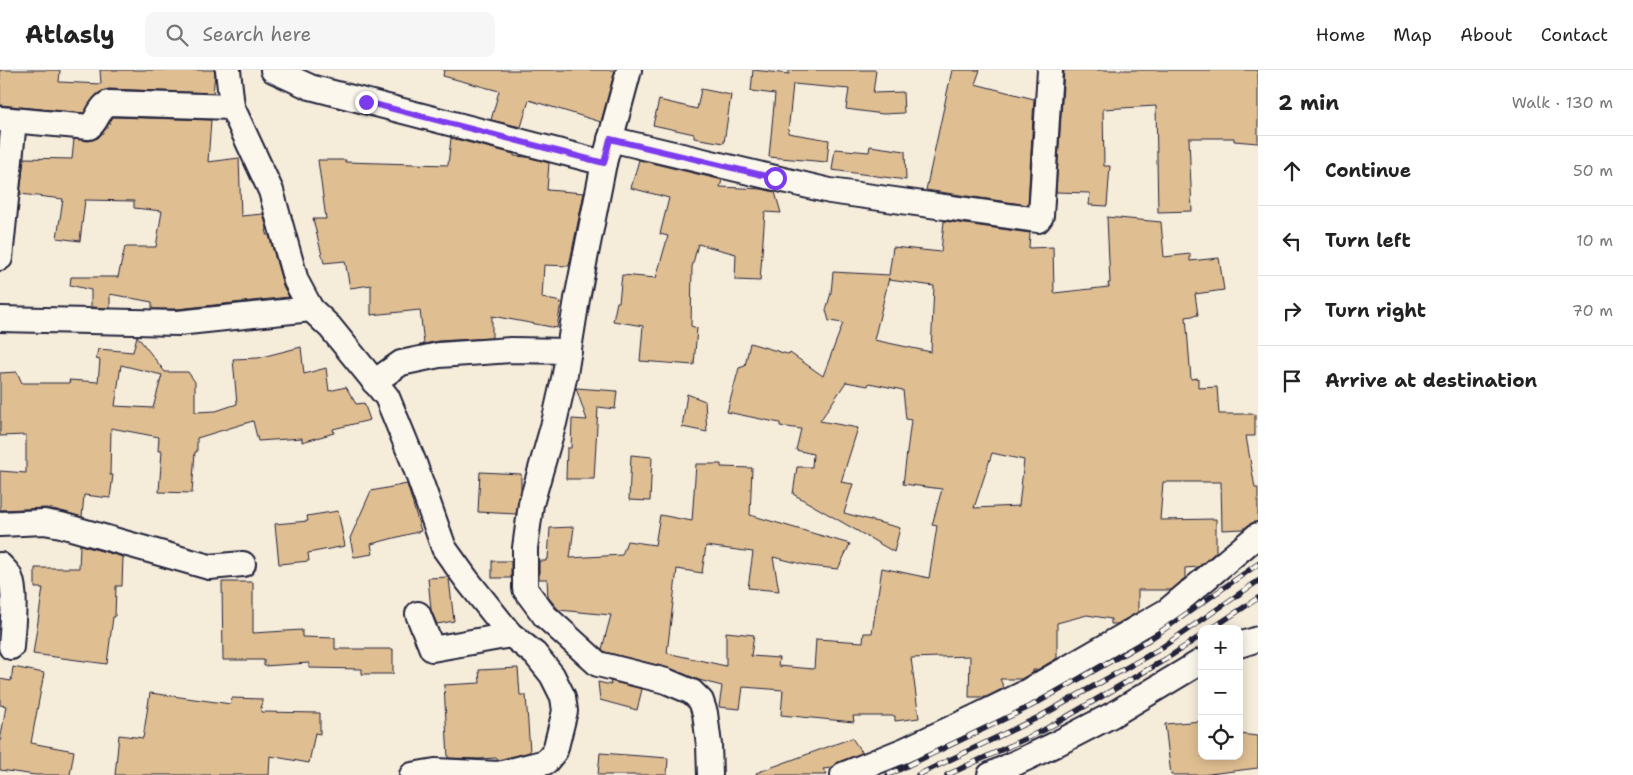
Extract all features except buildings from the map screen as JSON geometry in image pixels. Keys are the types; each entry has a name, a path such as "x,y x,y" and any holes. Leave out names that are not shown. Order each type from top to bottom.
{"street":[{"path":"228,70 232,107 271,191 296,281 311,309 330,326 377,380 387,397 414,463 444,548 511,635"},
{"path":"273,70 310,87 604,163"},
{"path":"412,775 435,770 499,774 546,762 555,751 564,711 563,697 552,675 545,616 525,589 525,548 531,504 554,423 570,351 577,299 604,163 629,70"},
{"path":"610,139 830,191 1038,220 1041,216 1050,70"},
{"path":"0,258 7,120 89,127 93,124 103,106 109,103 232,107"},
{"path":"0,319 178,324 311,309"},
{"path":"377,380 401,363 439,355 511,350 570,351"},
{"path":"0,524 44,522 61,525 209,567 243,564"},
{"path":"843,775 905,750 1023,694 1167,611 1258,535"},
{"path":"0,565 7,571 13,588 11,647"},
{"path":"418,614 432,649 511,635 547,641 598,664 666,681 692,692 701,701 705,713 710,775"},
{"path":"1243,644 1258,639"},
{"path":"990,775 1054,745 1112,714 1198,662"}],"railway":[{"path":"888,775 1031,706 1150,639 1258,564"},
{"path":"918,775 1039,717 1158,650 1258,581"},
{"path":"1217,625 1258,598"},
{"path":"947,775 1044,730 1166,659 1198,638"}],"route":[{"path":"366,102 604,163 610,139 775,178"}]}
